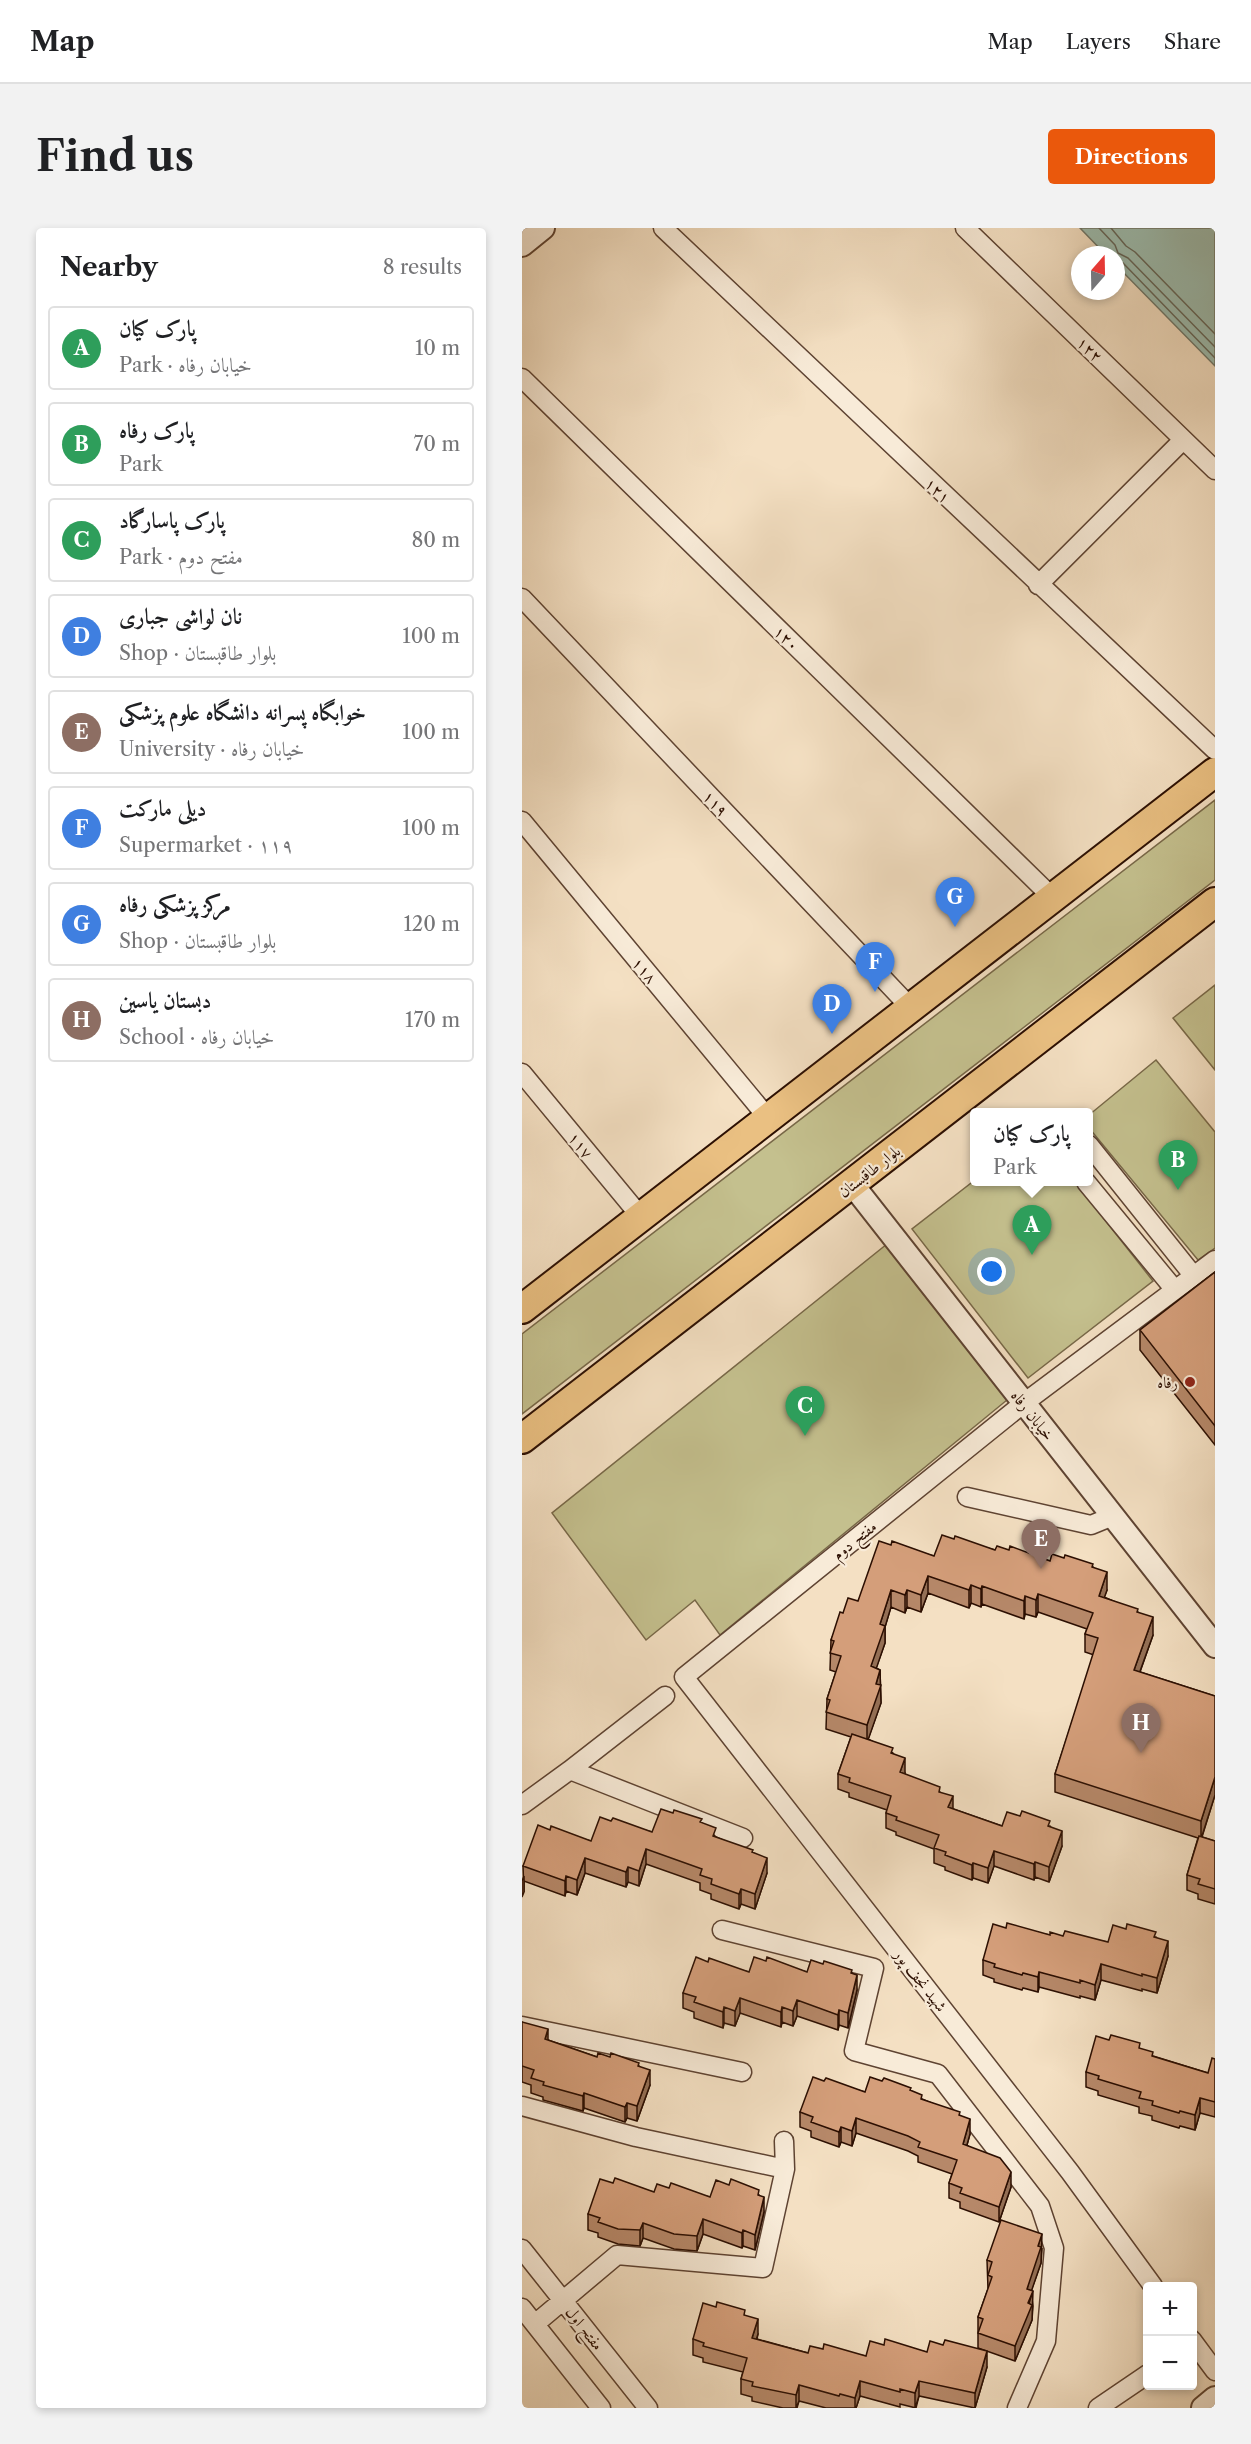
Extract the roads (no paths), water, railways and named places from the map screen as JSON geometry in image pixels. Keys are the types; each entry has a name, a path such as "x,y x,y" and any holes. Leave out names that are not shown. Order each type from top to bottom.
{"main road":[{"path":"522,1309 1215,772"},
{"name":"بلوار طاقبستان","path":"522,1439 1215,902"}],"street":[{"path":"522,245 543,228"},
{"name":"۱۲۱","path":"663,228 1215,750"},
{"name":"۱۲۲","path":"965,228 1215,470"},
{"name":"۱۲۰","path":"522,378 1053,898"},
{"path":"1038,585 1184,440"},
{"name":"۱۱۹","path":"522,598 911,1008"},
{"name":"۱۱۸","path":"522,821 768,1118"},
{"name":"۱۱۷","path":"522,1073 641,1217"},
{"path":"1093,1149 1193,1275"},
{"name":"خیابان رفاه","path":"852,1184 1215,1646"},
{"path":"1089,1186 1175,1290"},
{"name":"مفتح دوم","path":"684,1677 1024,1403 1215,1260"},
{"path":"968,1497 1091,1525 1113,1516"},
{"name":"شهید نجف پور","path":"684,1677 1070,2172 1150,2282"},
{"path":"522,1805 665,1696"},
{"path":"570,1770 743,1838"},
{"path":"722,1930 874,1968 854,2051 938,2074 1040,2206 1054,2248 1046,2341 1017,2408"},
{"path":"522,2026 742,2072"},
{"path":"522,2106 636,2137 785,2169"},
{"path":"535,2325 617,2255 763,2268 785,2169 784,2141"},
{"name":"مفتح اول","path":"522,2249 648,2408"},
{"path":"522,2308 601,2408"},
{"path":"1197,2347 1215,2371"},
{"path":"1098,2408 1143,2377"},
{"path":"1203,2408 1215,2398"}],"water":[{"path":"1080,228 1215,228 1215,366 1125,274 1125,246 1097,246"}],"place":[{"name":"مرکز پزشکی رفاه","path":"955,927"},
{"name":"دیلی مارکت","path":"875,992"},
{"name":"نان لواشی جباری","path":"832,1034"},
{"name":"پارک رفاه","path":"1178,1190"},
{"name":"پارک کیان","path":"1032,1255"},
{"name":"رفاه","path":"1190,1382"},
{"name":"پارک پاسارگاد","path":"805,1436"},
{"name":"خوابگاه پسرانه دانشگاه علوم پزشکی","path":"1041,1569"},
{"name":"دبستان یاسین","path":"1141,1753"}]}
